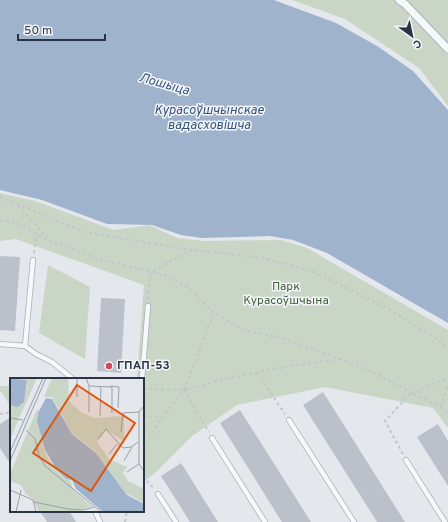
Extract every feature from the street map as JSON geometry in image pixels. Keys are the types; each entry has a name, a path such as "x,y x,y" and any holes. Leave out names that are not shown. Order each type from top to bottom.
{"street":[{"path":"398,0 405,4 448,49"}],"lane":[{"path":"25,346 33,260"},
{"path":"142,378 148,306"},
{"path":"0,344 25,346 52,362 72,378"},
{"path":"289,420 354,522"},
{"path":"212,438 265,522"},
{"path":"406,460 445,522"},
{"path":"158,494 176,522"},
{"path":"95,512 100,522"}],"path":[{"path":"0,197 84,232 192,250 264,258 312,271 390,310 431,335 448,348"},
{"path":"17,204 49,241"},
{"path":"0,220 17,223 49,241 102,260 169,276 190,289 214,313 243,330 282,338 342,359 377,374 411,393 441,406 448,415"},
{"path":"33,260 37,234"},
{"path":"146,295 151,272 192,250"},
{"path":"144,448 162,417 184,390 214,313"},
{"path":"144,389 184,390 257,372 342,359"},
{"path":"257,372 289,420"},
{"path":"406,460 385,421 411,393 448,378"},
{"path":"441,406 448,385"},
{"path":"184,390 212,438"},
{"path":"0,414 10,412"},
{"path":"144,416 162,417"},
{"path":"144,477 158,494"},
{"path":"125,522 127,512"}],"green space":[{"path":"292,0 448,0 448,106 419,68 345,19"},
{"name":"Парк Курасоўшчына","path":"0,193 35,201 114,230 149,225 177,238 203,241 281,240 307,248 448,330 448,428 433,408 325,387 237,405 192,436 153,475 144,481 144,378 137,378 144,285 16,239 0,241"},
{"path":"48,265 90,287 85,359 39,333"},
{"path":"0,386 10,386 10,405 0,390"}],"water":[{"name":"Курасоўшчынскае вадасховішча","path":"0,0 274,0 336,23 377,46 413,71 448,110 448,323 327,253 293,240 270,236 202,238 181,235 152,225 107,224 42,200 0,190"}],"building":[{"path":"0,256 20,257 15,331 0,330"},
{"path":"101,298 125,299 121,373 97,371"},
{"path":"323,392 405,522 377,522 303,405"},
{"path":"240,410 311,522 282,522 220,423"},
{"path":"10,418 10,463 0,448 0,424"},
{"path":"438,424 448,441 448,486 417,437"},
{"path":"181,463 218,522 190,522 161,476"},
{"path":"41,512 70,512 76,522 47,522"}],"place":[{"name":"ГПАП-53","path":"109,366"}],"water label":[{"name":"Лошыца","path":"164,85"}]}
